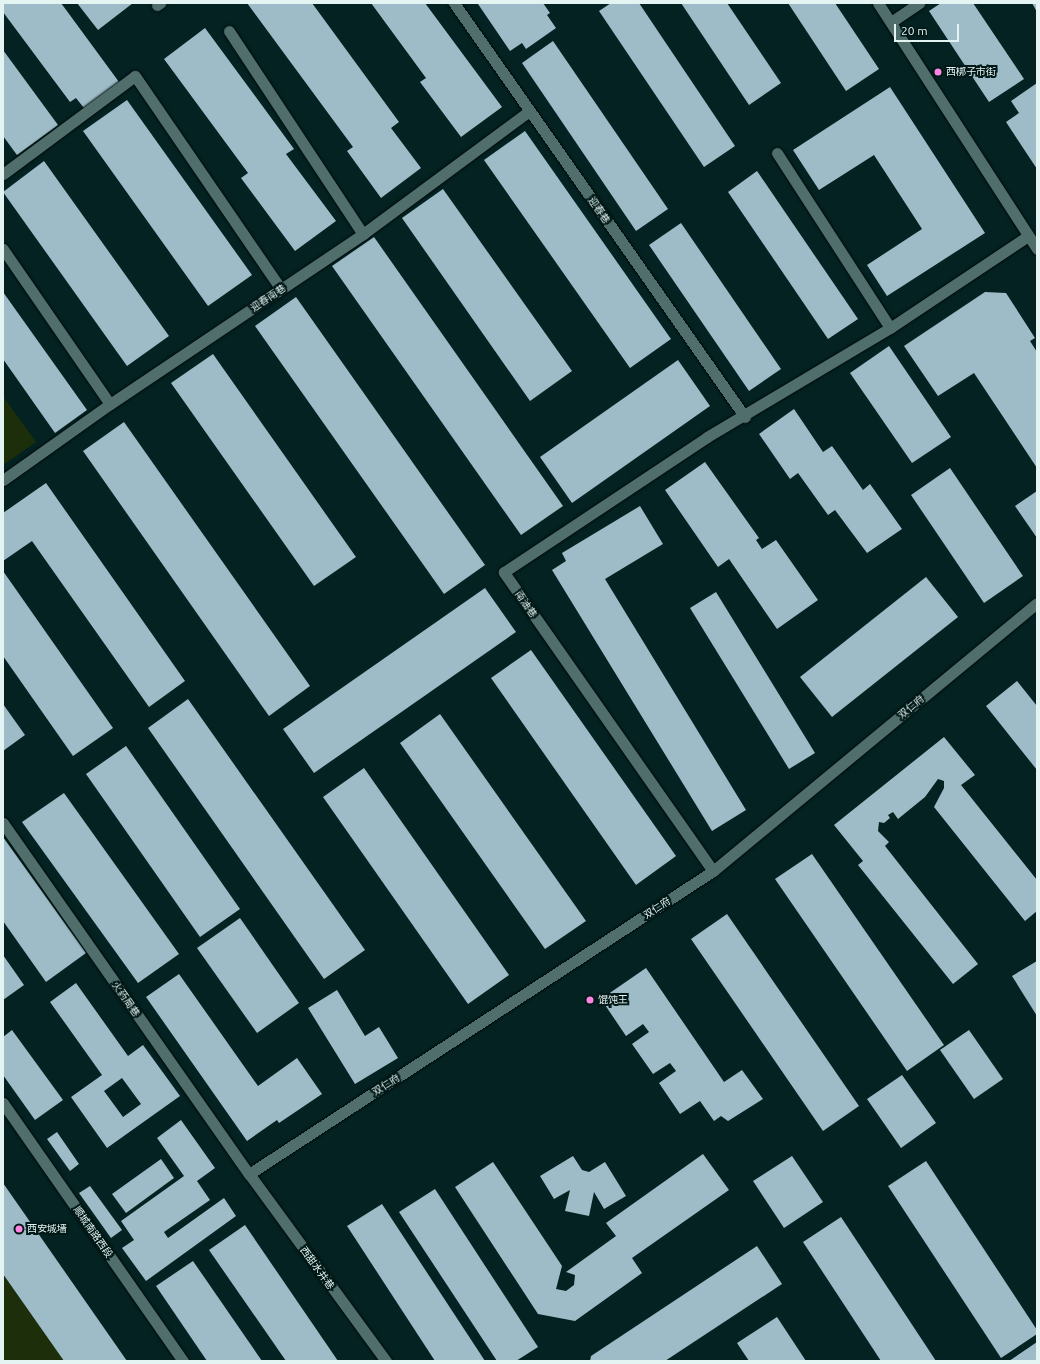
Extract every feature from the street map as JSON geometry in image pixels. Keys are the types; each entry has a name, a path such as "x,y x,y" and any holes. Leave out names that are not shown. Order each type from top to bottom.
{"street":[{"name":"迎春巷","path":"454,3 745,417"},
{"path":"878,3 1037,249"},
{"path":"891,22 919,3"},
{"path":"228,31 364,234"},
{"path":"3,174 135,76 281,289"},
{"name":"迎春南巷","path":"3,480 110,404 364,234 529,111"},
{"path":"777,153 890,328"},
{"path":"745,417 890,328 1028,236"},
{"path":"3,249 110,404"},
{"name":"南油巷","path":"713,871 504,572 707,437 745,417"},
{"name":"双仁府","path":"249,1174 713,871 1037,603"},
{"name":"火药局巷","path":"3,823 249,1174"},
{"name":"顺城南路西段","path":"3,1103 183,1361"},
{"name":"西甜水井巷","path":"249,1174 386,1361"}],"green space":[{"path":"3,396 36,442 3,465"},
{"path":"3,1274 64,1361 3,1361"}],"building":[{"path":"3,3 61,3 119,82 84,108 76,98 70,102 3,12"},
{"path":"77,3 133,3 98,30"},
{"path":"247,3 312,3 399,122 391,128 421,168 381,198 347,151 353,147"},
{"path":"371,3 425,3 502,107 461,137 420,82 426,78"},
{"path":"543,3 550,13 547,15 556,28 526,49 522,43 510,51 478,4"},
{"path":"611,3 639,3 735,146 704,167 599,11"},
{"path":"681,3 727,3 781,83 749,105"},
{"path":"788,3 835,3 879,69 846,91"},
{"path":"941,3 973,3 1024,79 989,102 929,11"},
{"path":"1032,3 1037,3 1037,12"},
{"path":"205,28 294,149 286,154 336,221 295,251 241,178 248,173 164,59"},
{"path":"553,41 668,209 636,231 522,63"},
{"path":"3,50 58,125 17,155 3,136"},
{"path":"1037,83 1037,169 1006,122 1019,113 1011,101"},
{"path":"890,87 985,233 887,296 867,265 922,229 874,155 819,190 793,150"},
{"path":"127,100 252,275 208,306 83,131"},
{"path":"525,131 671,339 630,368 484,160"},
{"path":"44,161 169,336 127,366 3,192"},
{"path":"757,171 858,319 828,339 728,192"},
{"path":"443,189 572,371 530,401 402,218"},
{"path":"681,223 781,369 749,391 649,245"},
{"path":"374,237 563,506 521,535 332,266"},
{"path":"3,292 87,410 55,433 3,359"},
{"path":"985,292 1006,293 1035,338 1030,341 1037,352 1037,468 974,373 938,396 904,346"},
{"path":"296,297 485,565 444,594 255,326"},
{"path":"889,346 951,437 912,463 850,373"},
{"path":"213,354 356,557 314,586 171,383"},
{"path":"678,360 710,406 572,503 540,457"},
{"path":"794,409 823,452 832,446 863,490 870,484 902,529 867,553 835,510 828,515 798,473 790,479 759,434"},
{"path":"124,422 310,686 269,716 83,451"},
{"path":"705,462 759,538 756,540 762,549 776,540 818,600 777,629 729,559 718,567 665,490"},
{"path":"950,468 1023,576 984,603 911,495"},
{"path":"46,483 185,681 149,707 32,541 3,561 3,513"},
{"path":"1037,491 1037,538 1015,506"},
{"path":"640,506 663,544 605,579 746,810 712,831 552,570 566,561 562,553"},
{"path":"3,571 113,728 73,756 3,656"},
{"path":"926,577 958,617 832,717 800,677"},
{"path":"485,588 516,632 314,773 283,729"},
{"path":"716,592 815,753 789,769 690,608"},
{"path":"531,650 676,856 636,885 491,678"},
{"path":"1017,681 1037,706 1037,770 986,706"},
{"path":"188,699 365,950 324,979 148,728"},
{"path":"3,704 25,735 3,751"},
{"path":"440,714 586,921 545,949 400,743"},
{"path":"944,737 975,775 961,785 1037,880 1037,911 1025,921 934,807 944,788 944,781 938,779 925,797 898,819 893,812 888,815 890,818 884,823 879,822 878,831 889,842 885,846 978,964 953,984 858,865 863,861 834,825"},
{"path":"126,746 240,909 200,937 86,774"},
{"path":"364,768 509,975 468,1004 323,797"},
{"path":"64,793 179,954 138,983 22,822"},
{"path":"3,837 86,953 46,982 3,921"},
{"path":"812,854 944,1045 907,1071 775,879"},
{"path":"727,914 859,1106 823,1131 691,939"},
{"path":"240,918 299,1003 257,1033 197,948"},
{"path":"3,955 24,985 3,1000"},
{"path":"1037,961 1037,1016 1012,976"},
{"path":"646,968 724,1082 742,1070 763,1099 728,1121 721,1116 714,1121 700,1101 680,1114 659,1083 676,1071 670,1063 653,1074 632,1044 649,1032 643,1024 626,1036 601,999"},
{"path":"179,974 258,1086 297,1058 322,1094 279,1123 277,1120 247,1141 146,997"},
{"path":"76,983 128,1056 143,1045 180,1096 107,1148 71,1097 102,1075 50,1002","holes":["122,1078 141,1104 123,1117 104,1091"]},
{"path":"337,990 365,1036 379,1027 398,1058 355,1084 308,1008"},
{"path":"12,1030 63,1100 35,1120 3,1075 3,1037"},
{"path":"969,1030 1003,1079 974,1099 940,1050"},
{"path":"902,1075 936,1123 901,1148 867,1099"},
{"path":"181,1120 215,1168 197,1181 210,1200 164,1232 168,1238 224,1198 236,1216 146,1281 122,1248 134,1240 121,1221 184,1176 157,1138"},
{"path":"57,1132 79,1164 70,1171 47,1139"},
{"path":"703,1154 729,1190 632,1258 642,1273 575,1321 538,1314 455,1187 493,1162 562,1266 556,1289 566,1291 574,1285 575,1275 566,1272 616,1236 606,1223"},
{"path":"573,1156 582,1170 589,1172 605,1162 626,1196 604,1209 594,1192 589,1216 565,1211 570,1190 554,1199 540,1176"},
{"path":"792,1156 823,1202 784,1228 753,1181"},
{"path":"161,1159 174,1178 126,1213 112,1194"},
{"path":"926,1161 1037,1330 1037,1334 1001,1358 888,1186"},
{"name":"西安城墙","path":"3,1183 127,1361 64,1361 3,1274"},
{"path":"90,1186 122,1230 111,1238 79,1193"},
{"path":"435,1189 538,1347 516,1361 497,1361 399,1212"},
{"path":"382,1204 485,1361 435,1361 347,1226"},
{"path":"841,1217 936,1361 881,1361 803,1242"},
{"path":"245,1225 338,1361 286,1361 209,1250"},
{"path":"757,1246 782,1284 665,1361 590,1361 591,1356"},
{"path":"193,1261 262,1361 207,1361 156,1286"},
{"path":"777,1317 806,1361 749,1361 737,1343"},
{"path":"1037,1342 1037,1361 1009,1361"}],"place":[{"name":"西梆子市街","path":"938,72"},
{"name":"馄饨王","path":"590,1000"},
{"name":"西安城墙","path":"19,1229"}]}
